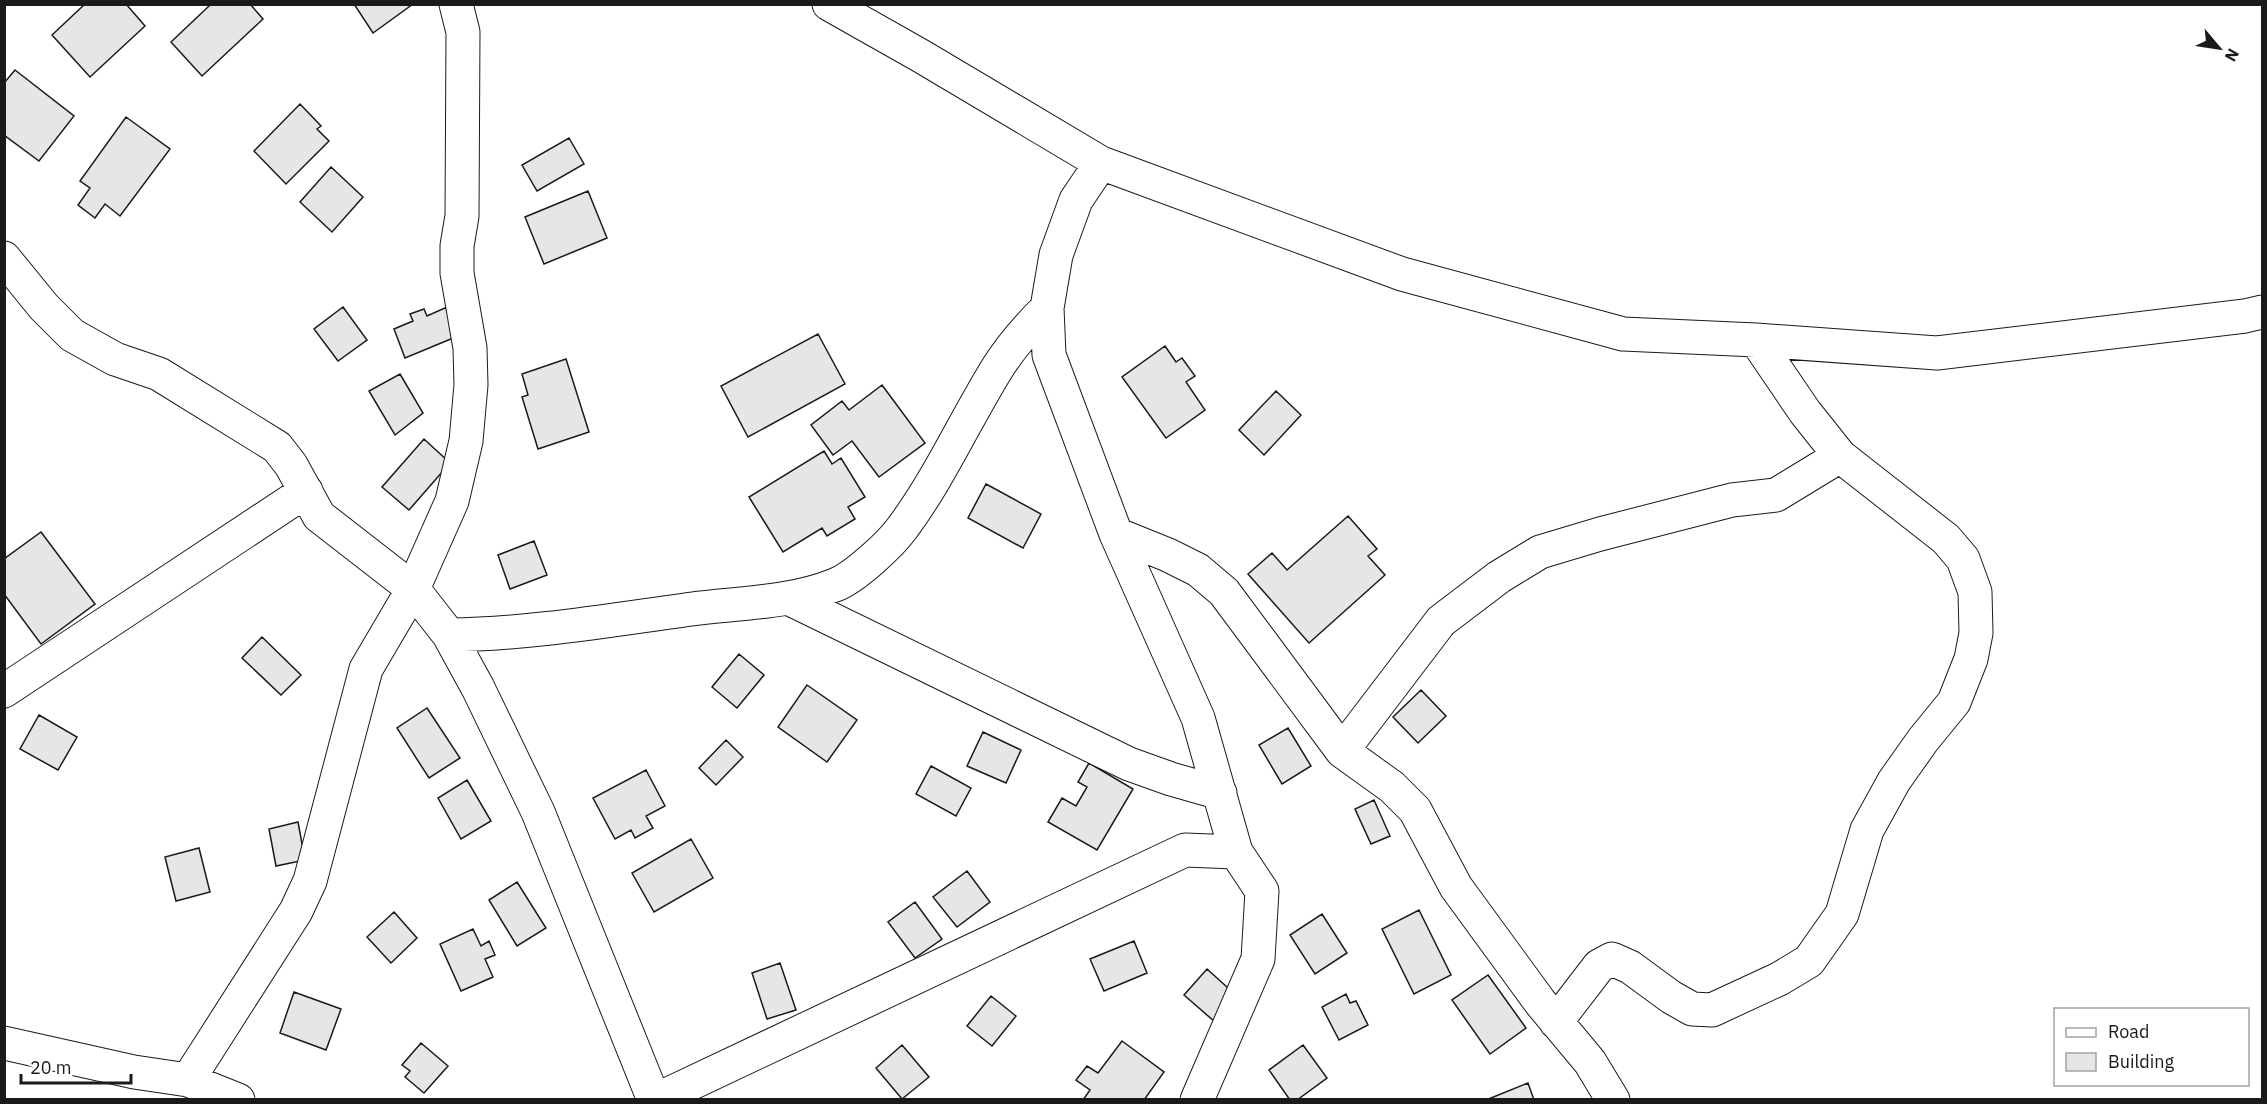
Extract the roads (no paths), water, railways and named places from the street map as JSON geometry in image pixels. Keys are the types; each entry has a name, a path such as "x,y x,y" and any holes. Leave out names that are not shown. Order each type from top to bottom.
{"street":[{"path":"188,1080 296,911 310,881 366,669 413,589 452,501 466,441 471,385 470,348 457,273 457,246 462,216 463,32 456,4"},
{"path":"829,4 1101,163 1402,274 1623,334 1756,340 1936,353 2246,316 2262,312"},
{"path":"1101,163 1076,200 1056,255 1047,308 1049,355 1116,534 1198,718 1236,852 1262,891 1258,958 1197,1100"},
{"path":"4,258 44,307 72,335 115,359 159,374 277,447 291,465 319,516 413,589 449,635 538,812 655,1100 1185,850 1236,852"},
{"path":"449,635 501,634 567,628 692,609 788,598 837,585 869,562 902,528 960,436 999,366 1024,332 1047,308"},
{"path":"1556,1022 1599,966 1612,959 1630,967 1671,997 1692,1009 1712,1010 1779,979 1809,961 1842,914 1867,830 1893,781 1953,702 1971,659 1976,633 1975,592 1963,559 1946,539 1840,456 1805,412 1756,340"},
{"path":"1342,750 1441,621 1499,577 1540,552 1732,500 1776,495 1840,456"},
{"path":"4,691 306,491"},
{"path":"1116,534 1198,570 1224,592 1342,750 1392,787 1415,810 1456,886 1556,1022 1590,1062 1613,1100"},
{"path":"788,598 1128,764 1220,793"},
{"path":"4,1043 134,1072 188,1080 238,1100"}]}
